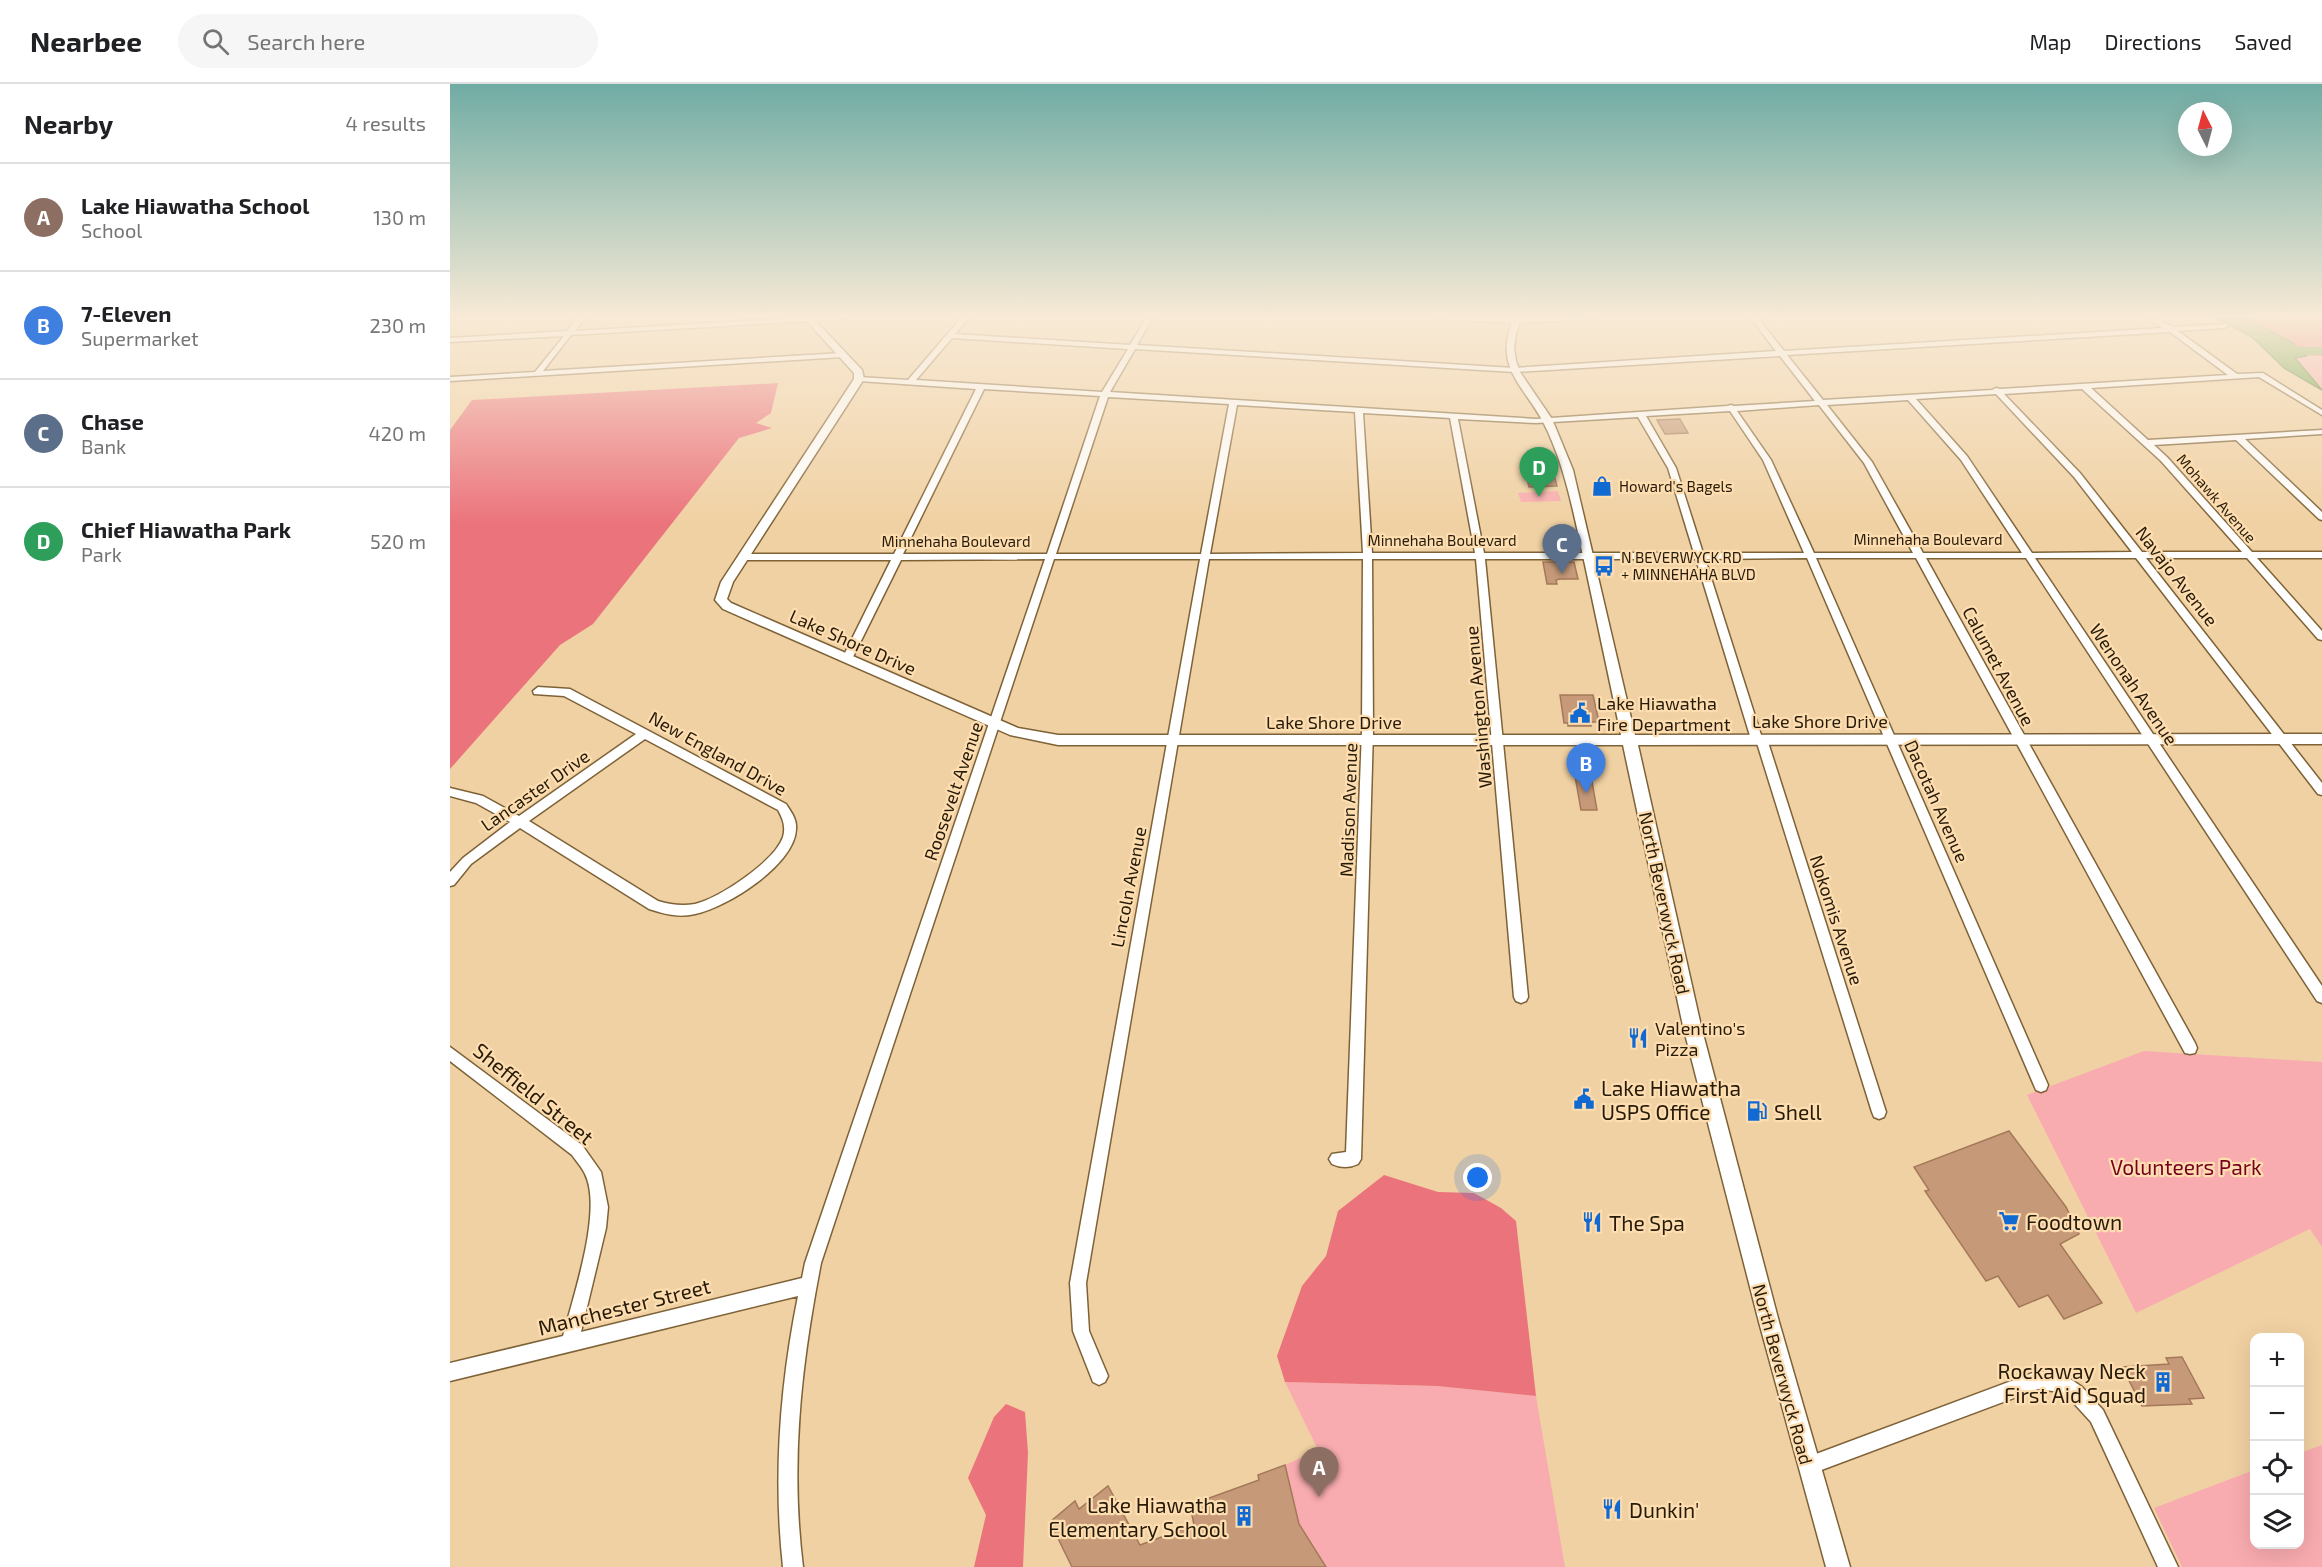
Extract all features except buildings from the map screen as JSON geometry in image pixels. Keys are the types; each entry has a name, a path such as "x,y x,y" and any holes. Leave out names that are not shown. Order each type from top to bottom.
{"street":[{"name":"Lake Shore Drive","path":"854,386 743,557 720,596 723,603 995,726 1047,739 1173,741 2322,739"},
{"path":"970,386 1454,417 1548,420 2062,386"},
{"name":"Roosevelt Avenue","path":"793,1567 786,1521 785,1478 802,1317 813,1263 995,726 1050,556 1110,386"},
{"name":"North Beverwyck Road","path":"1525,386 1548,420 1569,474 1589,555 1692,1026 1808,1466 1838,1567"},
{"name":"Calumet Avenue","path":"1809,386 1868,462 2190,1048"},
{"name":"Mohawk Avenue","path":"2084,386 2164,459 2322,637"},
{"path":"2278,386 2322,413"},
{"path":"847,659 981,387"},
{"name":"Navajo Avenue","path":"1996,390 2077,475 2322,791"},
{"name":"Wenonah Avenue","path":"1909,396 1964,458 2322,997"},
{"name":"Lincoln Avenue","path":"1099,1376 1088,1354 1081,1331 1078,1283 1128,978 1233,403"},
{"name":"Dacotah Avenue","path":"1731,407 1767,460 2041,1084"},
{"name":"Madison Avenue","path":"1337,1159 1353,1159 1360,1023 1368,739 1368,555 1359,411"},
{"name":"Nokomis Avenue","path":"1640,413 1672,468 1879,1112"},
{"name":"Washington Avenue","path":"1454,417 1480,555 1521,997"},
{"path":"2146,443 2322,432"},
{"path":"2238,437 2322,517"},
{"name":"Minnehaha Boulevard","path":"743,557 2322,555"},
{"name":"New England Drive","path":"450,792 479,799 662,909 678,911 696,909 734,893 774,861 785,847 791,827 787,813 782,807 566,692 538,691"},
{"name":"Lancaster Drive","path":"450,881 467,861 645,734"},
{"name":"Sheffield Street","path":"450,1053 577,1150 593,1172 600,1208 598,1228 570,1343"},
{"name":"Manchester Street","path":"450,1372 808,1285"},
{"path":"1808,1466 2038,1380 2063,1384 2087,1404 2097,1416 2168,1567"}],"green space":[{"path":"1558,491 1561,501 1521,502 1518,493"},
{"name":"Volunteers Park","path":"2144,1051 2322,1062 2322,1247 2310,1229 2136,1313 2027,1095"},
{"path":"1285,1382 1437,1386 1536,1396 1565,1567 1326,1567 1299,1524 1285,1465 1318,1450"},
{"path":"2322,1445 2322,1567 2182,1567 2154,1508 2250,1472 2250,1549 2304,1549 2304,1452"}],"shaded area":[{"path":"720,386 777,386 771,413 756,423 772,428 739,438 593,624 560,645 450,769 450,430 472,400"},
{"path":"1384,1175 1438,1192 1474,1193 1501,1208 1516,1221 1536,1396 1437,1386 1285,1382 1277,1356 1302,1286 1326,1256 1338,1211"},
{"path":"1006,1404 1025,1412 1028,1453 1023,1567 974,1567 986,1515 968,1478 994,1417"}],"place":[{"name":"Howard's Bagels","path":"1602,486"},
{"name":"Chief Hiawatha Park","path":"1539,497"},
{"name":"N BEVERWYCK RD + MINNEHAHA BLVD","path":"1604,566"},
{"name":"Chase","path":"1562,574"},
{"name":"Lake Hiawatha Fire Department","path":"1580,713"},
{"name":"7-Eleven","path":"1586,793"},
{"name":"Valentino's Pizza","path":"1638,1038"},
{"name":"Lake Hiawatha USPS Office","path":"1584,1099"},
{"name":"Shell","path":"1757,1111"},
{"name":"Foodtown","path":"2009,1221"},
{"name":"The Spa","path":"1592,1222"},
{"name":"Rockaway Neck First Aid Squad","path":"2163,1382"},
{"name":"Lake Hiawatha School","path":"1319,1497"},
{"name":"Dunkin'","path":"1612,1509"},
{"name":"Lake Hiawatha Elementary School","path":"1244,1516"}]}
